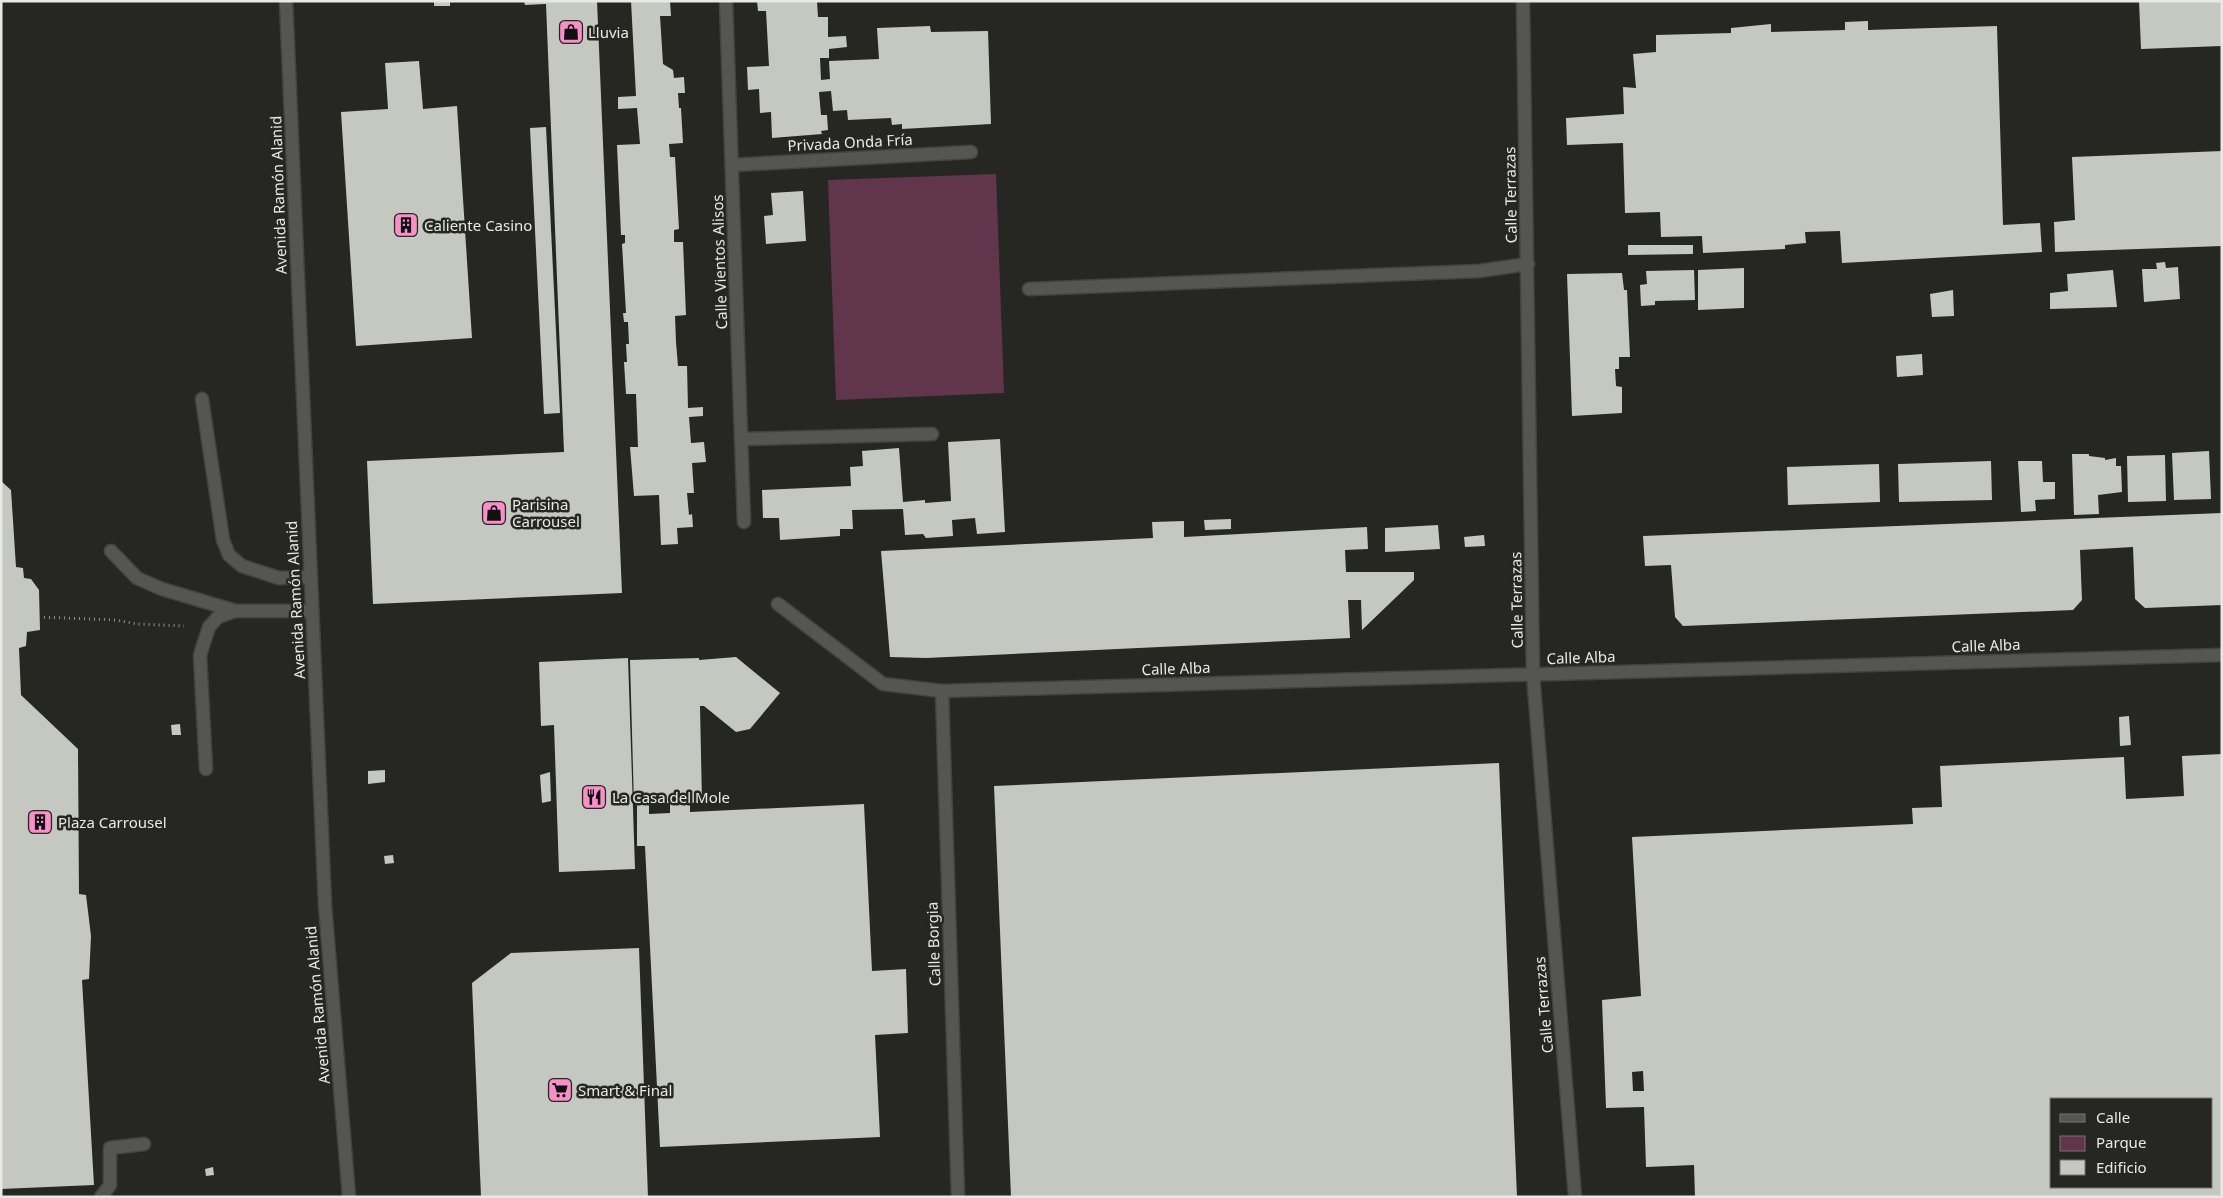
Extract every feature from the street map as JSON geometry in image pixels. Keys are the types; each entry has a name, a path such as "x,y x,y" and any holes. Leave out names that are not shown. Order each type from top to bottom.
{"street":[{"name":"Avenida Ramón Alanid","path":"286,1 325,905 349,1197"},
{"name":"Calle Vientos Alisos","path":"726,1 744,522"},
{"name":"Calle Terrazas","path":"1523,1 1533,674 1575,1197"},
{"name":"Privada Onda Fría","path":"732,164 970,152"},
{"path":"1029,290 1479,271 1528,264"},
{"path":"202,398 223,540 229,555 242,566 279,578 310,577"},
{"path":"741,439 932,434"},
{"path":"112,551 138,578 162,589 236,611 312,611"},
{"name":"Calle Alba","path":"778,604 883,684 942,691 2222,655"},
{"path":"206,768 200,655 209,627 218,617 236,611"},
{"name":"Calle Borgia","path":"942,691 958,1197"},
{"path":"101,1197 110,1185 110,1148 144,1144"}],"path":[{"path":"39,617 209,627"}],"green space":[{"path":"996,174 1004,393 836,400 828,180"}],"building":[{"path":"434,1 450,1 450,6 434,6"},
{"name":"Parisina Carrousel","path":"524,1 597,1 622,593 373,604 367,461 564,452 546,4 525,5"},
{"path":"631,1 670,1 671,16 660,16 663,64 673,70 674,78 684,77 685,93 678,93 683,143 669,144 670,157 675,157 679,229 674,230 674,242 683,242 686,315 675,316 676,342 678,366 687,366 688,408 703,407 703,416 689,417 691,443 704,442 706,462 692,463 694,493 687,493 689,515 692,514 693,527 677,528 678,544 661,545 659,495 634,496 630,447 638,447 636,394 626,394 624,362 627,362 626,344 629,344 628,322 624,322 623,313 626,313 622,244 625,243 625,235 621,235 617,145 640,144 637,108 618,109 618,97 636,96"},
{"path":"757,1 817,1 818,17 828,17 828,37 846,36 847,47 829,49 829,58 820,58 821,80 830,79 829,61 879,59 877,28 930,26 931,32 988,31 991,124 902,129 902,124 892,125 891,118 848,120 847,110 833,111 831,91 819,92 821,115 827,115 828,130 821,131 822,134 772,138 771,112 760,113 759,89 748,90 747,67 769,66 766,11 758,11"},
{"path":"2139,1 2222,1 2222,46 2141,49"},
{"path":"1868,21 1868,30 1997,26 2003,225 2040,223 2042,252 1842,263 1840,231 1805,232 1806,243 1785,245 1785,249 1703,253 1702,236 1661,237 1660,212 1625,213 1623,143 1567,145 1566,118 1624,114 1623,87 1636,88 1633,54 1656,52 1656,35 1731,33 1731,28 1771,24 1771,32 1845,30 1845,22"},
{"name":"Caliente Casino","path":"419,61 423,109 457,106 472,338 356,346 341,112 388,109 385,63"},
{"path":"546,127 560,413 544,414 530,128"},
{"path":"2222,151 2222,246 2055,252 2054,222 2075,220 2072,157"},
{"path":"803,191 806,241 766,244 764,216 773,215 771,193"},
{"path":"1628,245 1693,245 1693,254 1628,255"},
{"path":"2165,262 2166,268 2178,267 2180,299 2144,302 2142,269 2157,269 2156,263"},
{"path":"1744,268 1744,308 1698,310 1698,270"},
{"path":"1694,270 1695,300 1655,301 1655,305 1641,306 1640,285 1647,284 1646,271"},
{"path":"2113,270 2117,307 2050,309 2050,293 2068,291 2067,274"},
{"path":"1622,273 1624,290 1627,290 1630,357 1619,357 1619,369 1615,369 1616,386 1622,387 1622,413 1572,416 1567,274"},
{"path":"1953,290 1954,316 1932,317 1930,294"},
{"path":"1922,354 1923,375 1897,377 1896,356"},
{"path":"1000,439 1005,532 977,534 975,518 952,520 953,536 926,538 923,534 905,535 903,509 852,510 853,529 840,529 840,536 780,540 779,518 763,518 762,490 851,486 850,467 863,466 862,451 899,448 903,502 925,500 925,503 951,501 948,442"},
{"path":"2209,451 2211,499 2174,500 2172,453"},
{"path":"2072,454 2089,454 2089,456 2105,458 2105,460 2116,458 2116,466 2121,466 2122,492 2098,495 2099,514 2074,515"},
{"path":"2165,455 2166,501 2128,502 2127,456"},
{"path":"1991,461 1992,500 1899,502 1898,464"},
{"path":"2018,461 2042,461 2043,482 2055,482 2055,499 2035,500 2036,511 2021,512"},
{"path":"1879,464 1880,502 1788,505 1787,467"},
{"name":"Plaza Carrousel","path":"1,481 11,490 16,567 23,568 24,578 31,579 39,590 40,630 27,632 26,646 19,648 21,695 78,749 79,894 86,895 91,936 89,979 82,980 94,1185 1,1189"},
{"path":"2222,513 2222,605 2145,608 2135,599 2133,547 2080,550 2082,600 2073,610 1683,626 1675,617 1671,565 1645,566 1643,536"},
{"path":"1231,519 1231,529 1205,530 1204,520"},
{"path":"1184,521 1184,537 1367,527 1368,549 1345,550 1346,572 1414,572 1414,580 1362,630 1361,600 1348,600 1350,638 926,658 890,657 881,551 1153,538 1152,522"},
{"path":"1438,525 1440,549 1385,552 1385,528"},
{"path":"1484,535 1485,546 1465,547 1464,537"},
{"path":"736,657 780,693 750,729 736,732 704,706 700,706 702,802 690,803 690,812 864,804 872,971 906,969 908,1033 875,1035 880,1137 660,1147 645,846 637,846 637,804 634,804 630,660 699,658 699,660","holes":["670,803 670,813 649,814 649,804"]},
{"name":"La Casa del Mole","path":"628,658 635,869 559,872 554,725 541,726 539,662"},
{"path":"2129,716 2131,745 2120,746 2119,717"},
{"path":"180,724 181,735 172,735 171,725"},
{"path":"2222,754 2222,1197 1695,1197 1694,1165 1646,1167 1644,1107 1606,1108 1602,1000 1641,996 1632,837 1913,824 1912,808 1942,807 1940,766 2124,757 2126,799 2184,796 2182,756","holes":["1643,1071 1644,1091 1633,1091 1632,1072"]},
{"path":"1499,763 1517,1197 1011,1197 994,786"},
{"path":"385,770 385,782 368,784 368,771"},
{"path":"550,772 551,801 542,803 540,775"},
{"path":"393,855 394,863 385,864 384,856"},
{"name":"Smart & Final","path":"639,948 648,1197 481,1197 472,983 511,953"},
{"path":"213,1167 214,1175 206,1176 205,1169"}],"place":[{"name":"Lluvia","path":"571,32"},
{"name":"Caliente Casino","path":"406,225"},
{"name":"Parisina Carrousel","path":"494,513"},
{"name":"La Casa del Mole","path":"594,797"},
{"name":"Plaza Carrousel","path":"40,822"},
{"name":"Smart & Final","path":"560,1090"}]}
